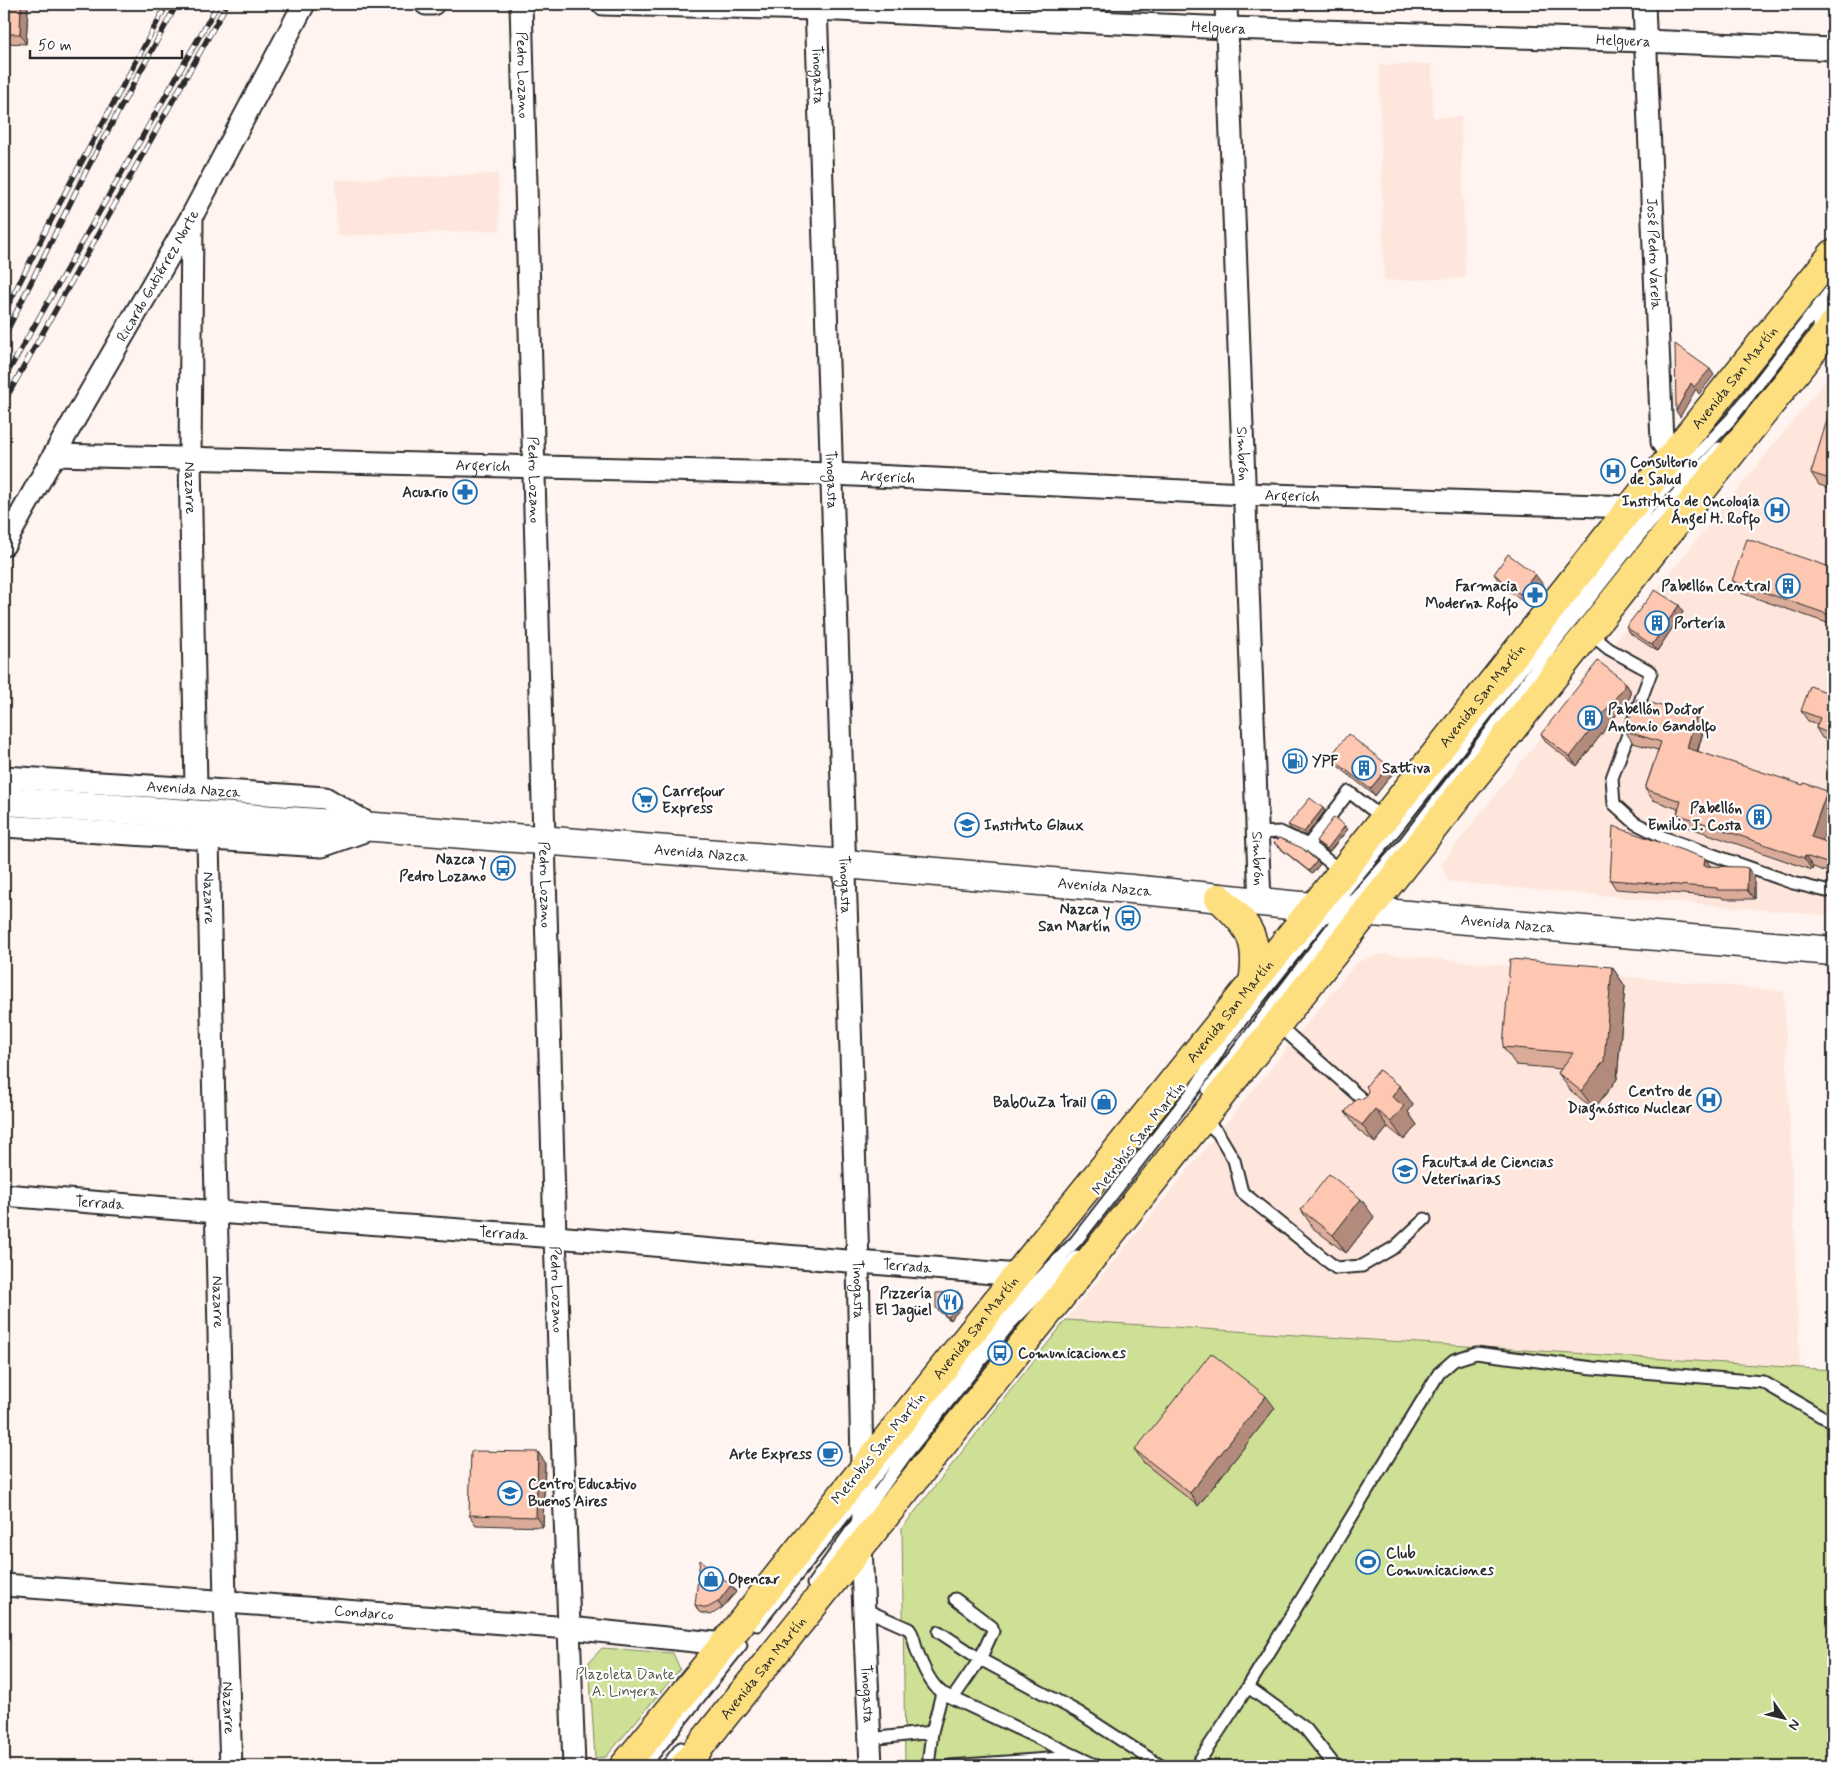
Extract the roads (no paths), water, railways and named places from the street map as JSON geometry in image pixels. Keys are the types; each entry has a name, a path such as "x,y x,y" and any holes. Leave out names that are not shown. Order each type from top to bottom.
{"main road":[{"name":"Avenida San Martín","path":"684,1755 861,1546 1037,1289 1253,983 1339,909 1588,632 1686,475 1833,254"},
{"name":"Avenida San Martín","path":"624,1766 724,1644 862,1482 1037,1289 1202,1118 1277,1024 1339,909 1342,872 1631,506 1686,475 1833,324"},
{"name":"Avenida Nazca","path":"4,801 375,827 845,864 1833,951"},
{"path":"1219,898 1234,912 1250,932 1256,950 1253,983"}],"street":[{"name":"Ricardo Gutiérrez Norte","path":"4,545 192,216 304,4"},
{"path":"426,4 433,4"},
{"name":"Pedro Lozano","path":"521,4 555,1236 574,1766"},
{"name":"Helguera","path":"604,4 816,6 1227,28 1833,49"},
{"name":"Simbrón","path":"1226,4 1260,902"},
{"name":"José Pedro Varela","path":"1644,4 1662,442 1686,475"},
{"name":"Tinogasta","path":"816,6 858,1262 863,1515 861,1546 871,1766"},
{"name":"Nazarre","path":"192,216 190,459 196,788"},
{"name":"Argerich","path":"54,455 832,474 1244,494 1631,506"},
{"name":"Avenida Nazca","path":"4,777 196,788 325,798 375,827"},
{"name":"Avenida Nazca","path":"4,826 322,846 375,827"},
{"name":"Nazarre","path":"208,840 231,1766"},
{"name":"Terrada","path":"4,1195 555,1236 858,1262 1037,1289"},
{"name":"Condarco","path":"4,1585 569,1628 724,1644"}],"lane":[{"name":"Metrobús San Martín","path":"1686,475 1833,287"},
{"name":"Metrobús San Martín","path":"804,1595 907,1453 1010,1326 1196,1087 1224,1042 1339,909 1390,835 1657,497 1686,475 1730,435 1833,305"},
{"path":"1588,632 1609,649 1651,672 1612,778 1614,804 1635,823 1665,838 1793,883 1826,891 1833,890"},
{"path":"1308,845 1349,792 1384,819"},
{"path":"1257,833 1280,832 1308,845 1342,872"},
{"path":"1277,1024 1374,1110"},
{"path":"1202,1118 1218,1133 1234,1160 1242,1192 1336,1268 1362,1266 1395,1248 1425,1219"},
{"path":"1196,1766 1248,1687 1439,1373 1454,1360 1476,1353 1593,1368 1763,1382 1833,1421"},
{"name":"Metrobús San Martín","path":"644,1766 862,1482"},
{"path":"928,1766 932,1732 947,1696 980,1659 993,1630 992,1627 955,1599"},
{"path":"864,1609 909,1629 914,1635 917,1650 934,1688 947,1696 1097,1766"},
{"path":"939,1632 980,1659 1078,1712 1161,1766"},
{"path":"1248,1687 1305,1728 1335,1766"},
{"path":"870,1739 932,1732"},
{"path":"666,1766 684,1755"},
{"path":"950,1766 1078,1757"}],"railway":[{"path":"4,313 67,189 167,4"},
{"path":"4,337 86,171 177,4"},
{"path":"4,379 218,4"},
{"path":"4,402 227,4"}],"place":[{"name":"Consultorio de Salud","path":"1613,471"},
{"name":"Acuario","path":"465,492"},
{"name":"Instituto de Oncología Ángel H. Roffo","path":"1777,510"},
{"name":"Pabellón Central","path":"1788,586"},
{"name":"Farmacia Moderna Roffo","path":"1535,595"},
{"name":"Portería","path":"1657,623"},
{"name":"Pabellón Doctor Antonio Gandolfo","path":"1590,718"},
{"name":"YPF","path":"1295,761"},
{"name":"Sattiva","path":"1364,768"},
{"name":"Carrefour Express","path":"645,800"},
{"name":"Pabellón Emilio J. Costa","path":"1759,817"},
{"name":"Instituto Glaux","path":"967,825"},
{"name":"Nazca y Pedro Lozano","path":"503,868"},
{"name":"Nazca y San Martín","path":"1128,918"},
{"name":"Centro de Diagnóstico Nuclear","path":"1709,1100"},
{"name":"BabOuZa Trail","path":"1104,1102"},
{"name":"Facultad de Ciencias Veterinarias","path":"1405,1171"},
{"name":"Pizzería El Jagüel","path":"950,1302"},
{"name":"Comunicaciones","path":"1000,1353"},
{"name":"Arte Express","path":"830,1454"},
{"name":"Centro Educativo Buenos Aires","path":"510,1493"},
{"name":"Club Comunicaciones","path":"1368,1562"},
{"name":"Opencar","path":"711,1579"}],"park label":[{"name":"Plazoleta Dante A. Linyera","path":"625,1682"}]}
